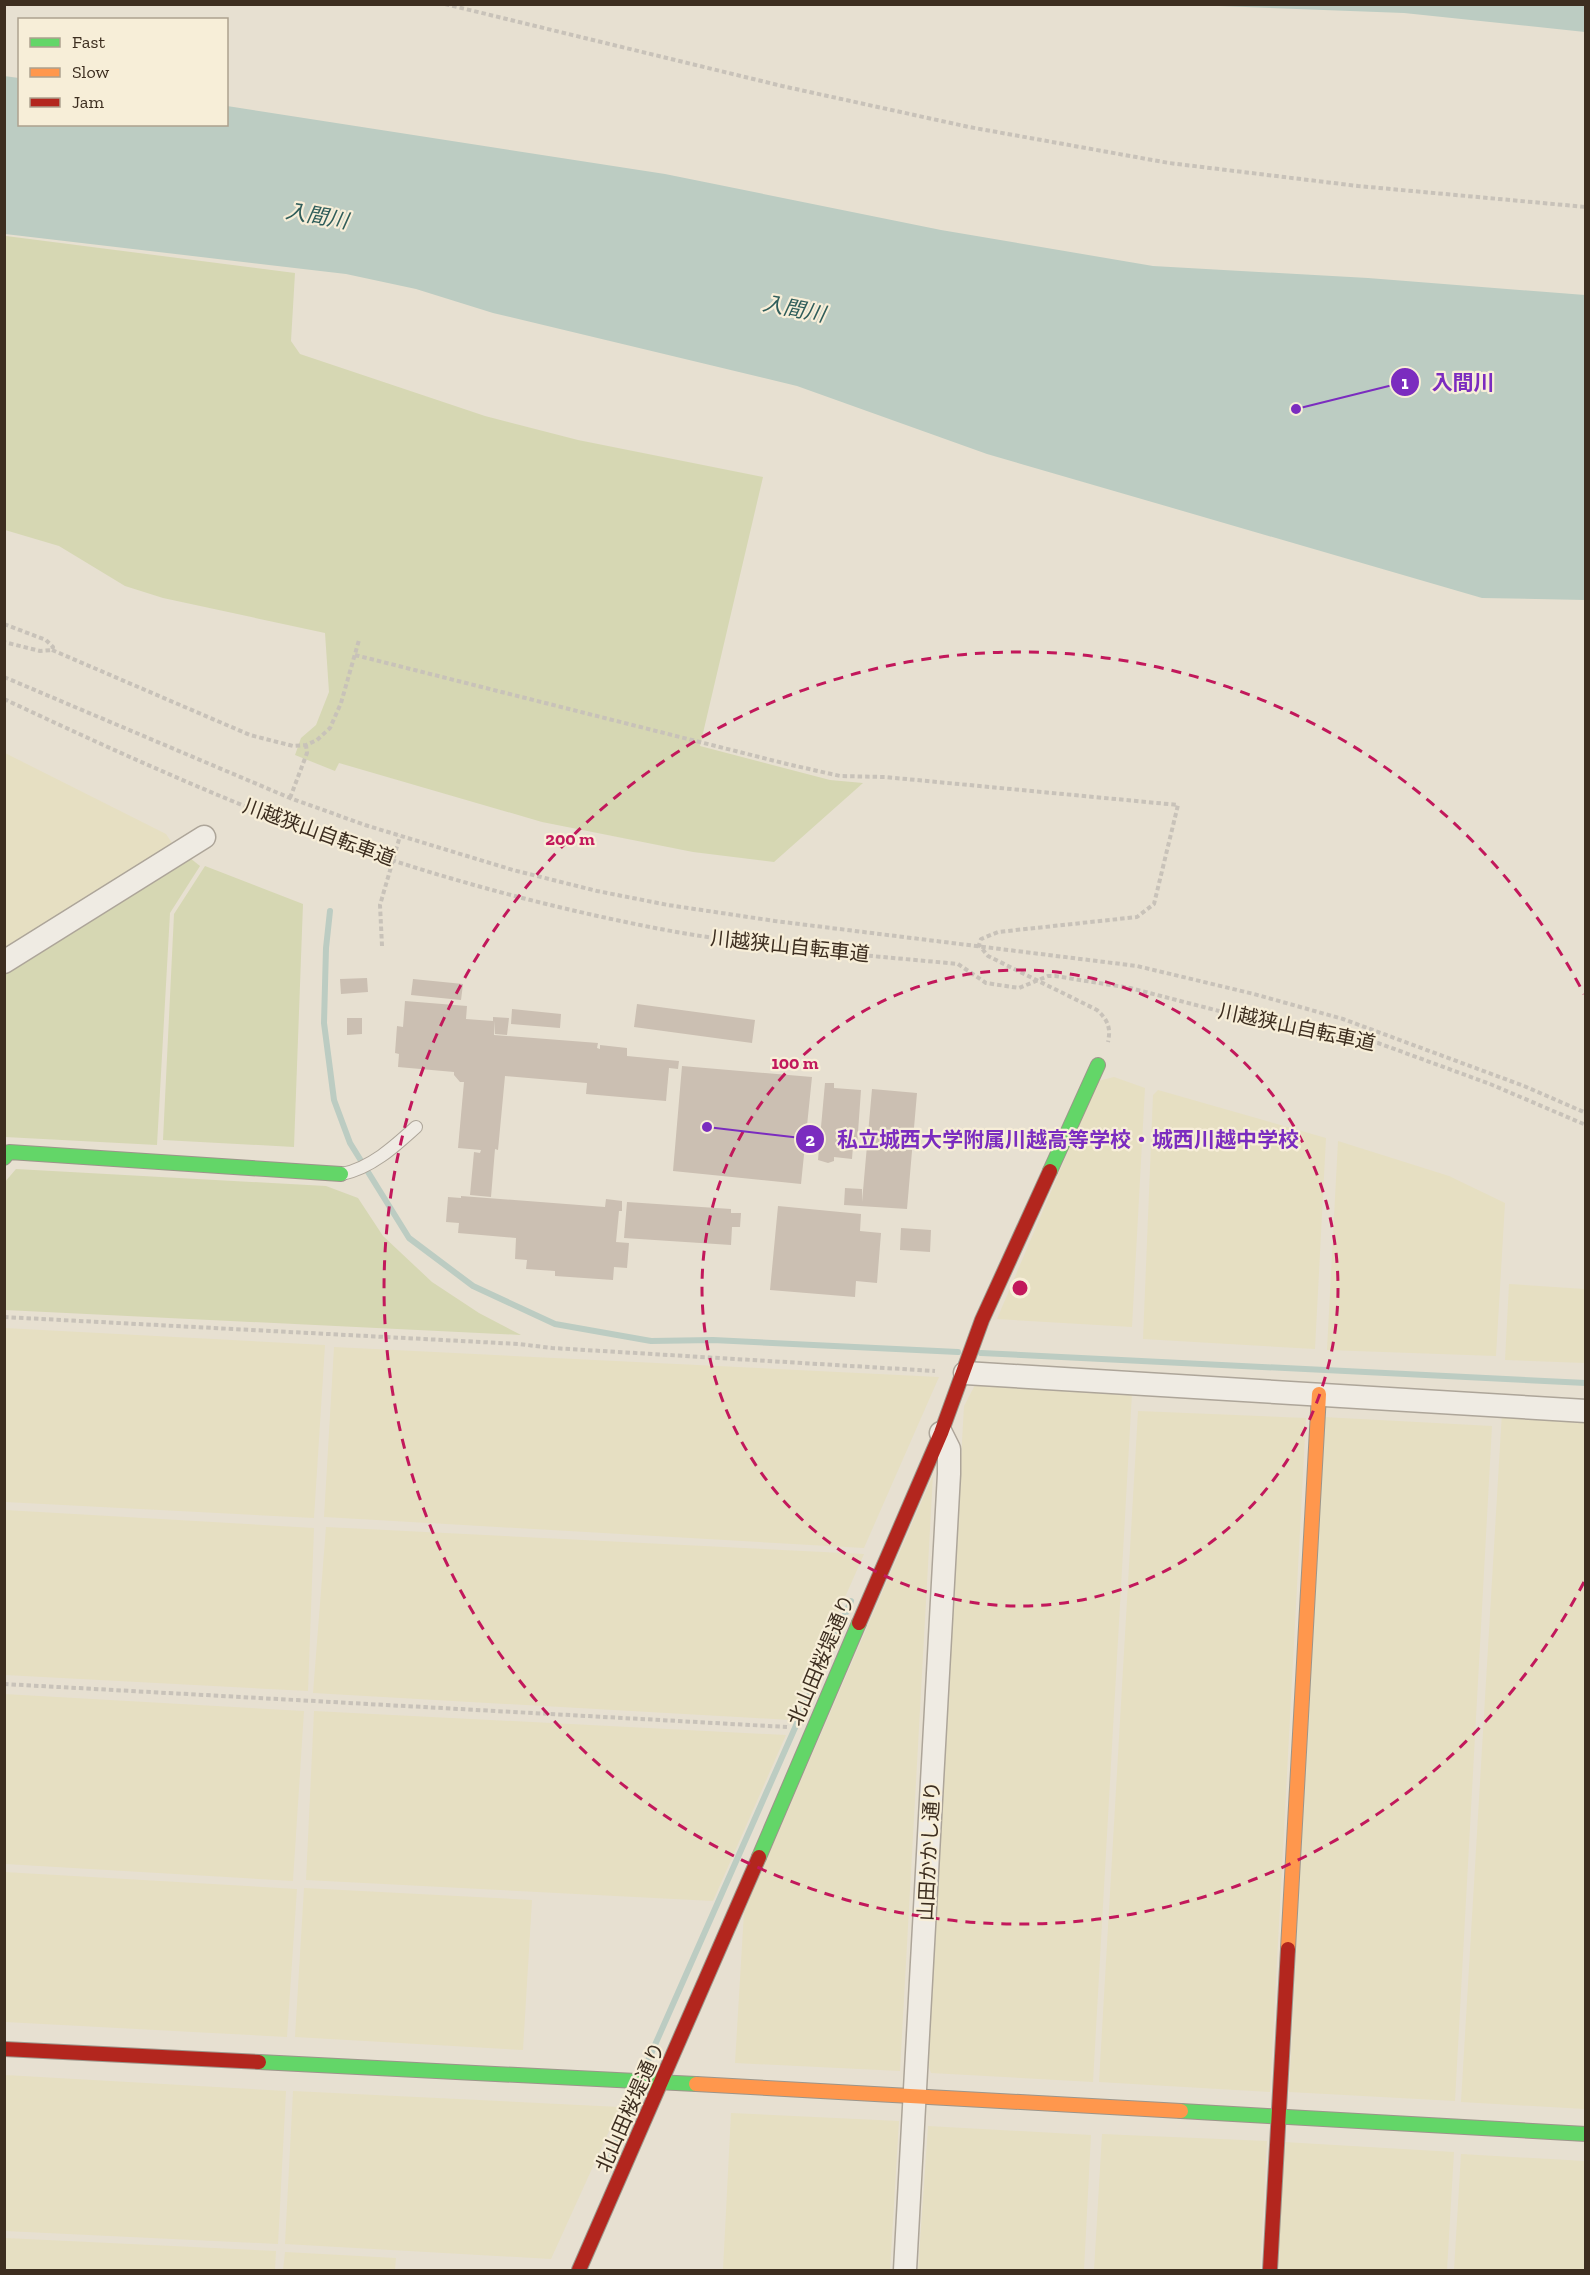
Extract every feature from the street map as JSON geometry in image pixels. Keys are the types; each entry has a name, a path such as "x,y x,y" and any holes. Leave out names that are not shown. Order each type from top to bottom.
{"street":[{"path":"4,962 204,837"},
{"name":"北山田桜堤通り","path":"579,2271 941,1433 965,1373 982,1320 1029,1212 1098,1065"},
{"path":"4,1158 9,1152 345,1173"},
{"path":"965,1373 1586,1411"},
{"path":"1270,2271 1319,1394"},
{"name":"山田かかし通り","path":"905,2271 949,1474 949,1449 941,1433"},
{"path":"4,2049 662,2082 1586,2134"}],"lane":[{"path":"345,1173 386,1154 416,1127"}],"path":[{"path":"445,4 782,86 981,129 1169,163 1358,186 1586,207"},
{"path":"4,624 46,640 52,650"},
{"path":"4,642 40,651 52,650 250,735 280,744 306,745 317,740 330,728 359,640"},
{"path":"355,655 840,776 885,777 1178,805 1154,904 1137,917 998,932 981,939 979,945"},
{"path":"4,677 290,798 400,836 513,870 597,891 668,905 1137,966 1254,994 1343,1019 1524,1086 1586,1113"},
{"name":"川越狭山自転車道","path":"4,699 74,732 307,830 484,888 648,927 703,937 958,964 990,984 1019,988 1055,976 1130,988 1297,1032 1378,1043 1490,1084 1586,1125"},
{"path":"290,798 307,753 306,745"},
{"path":"382,946 380,905 400,836"},
{"path":"979,945 988,956 1098,1010 1105,1017 1109,1025 1109,1036 1098,1065"},
{"path":"4,1317 519,1344 687,1357 965,1373"},
{"path":"4,1684 787,1727 809,1737"}],"shaded area":[{"path":"5,753 166,834 172,843 5,947"},
{"path":"1114,1077 1145,1088 1132,1327 997,1319 1098,1081"},
{"path":"1158,1090 1326,1138 1315,1349 1143,1339 1153,1095"},
{"path":"1338,1141 1449,1176 1505,1203 1496,1356 1327,1350"},
{"path":"1509,1284 1585,1289 1585,1363 1505,1360"},
{"path":"4,1328 325,1345 314,1518 5,1502"},
{"path":"334,1347 939,1377 864,1548 324,1517"},
{"path":"975,1385 1132,1393 1093,2082 931,2073 927,2062 964,1406"},
{"path":"1138,1411 1306,1418 1270,2092 1099,2082"},
{"path":"1502,1412 1585,1417 1585,2109 1461,2102"},
{"path":"1323,1417 1492,1426 1455,2101 1289,2092"},
{"path":"933,1475 900,2071 735,2063 744,1912"},
{"path":"5,1510 314,1528 308,1691 5,1675"},
{"path":"326,1527 864,1554 791,1720 313,1693"},
{"path":"4,1694 304,1711 293,1881 5,1864"},
{"path":"314,1711 786,1735 713,1901 306,1880"},
{"path":"4,1872 297,1889 287,2037 5,2022"},
{"path":"304,1888 532,1900 523,2050 295,2037"},
{"path":"5,2075 286,2091 278,2244 5,2231"},
{"path":"293,2091 620,2107 551,2259 285,2244"},
{"path":"731,2113 899,2121 890,2270 723,2270"},
{"path":"928,2126 1091,2135 1084,2270 918,2270"},
{"path":"1102,2134 1267,2141 1260,2270 1094,2270"},
{"path":"1284,2142 1454,2152 1447,2270 1277,2270"},
{"path":"1461,2154 1585,2161 1585,2270 1454,2270"},
{"path":"5,2238 276,2251 275,2270 5,2270"},
{"path":"285,2252 396,2258 395,2270 283,2270"}],"green space":[{"path":"6,236 295,273 291,341 300,354 485,416 578,440 763,477 700,746 830,780 863,783 774,862 693,852 542,822 339,763 335,771 295,755 301,738 316,725 329,692 325,633 163,598 125,586 59,546 5,530"},
{"path":"190,858 200,866 170,913 157,1145 5,1137 5,972"},
{"path":"205,866 303,904 294,1147 163,1140 174,914"},
{"path":"16,1169 326,1186 358,1198 383,1236 432,1282 479,1313 521,1335 5,1310 4,1183"}],"water":[{"path":"1192,5 1585,5 1585,32 1404,13"},
{"path":"4,76 18,78 18,126 228,126 228,106 665,174 941,230 1153,266 1368,278 1585,295 1585,600 1482,598 987,454 797,386 493,313 416,289 346,274 5,234"}],"building":[{"path":"367,978 368,992 341,994 340,979"},
{"path":"413,979 463,984 461,1000 411,995"},
{"path":"405,1001 467,1006 466,1019 493,1021 493,1017 509,1018 507,1035 495,1034 495,1021 494,1035 598,1043 597,1048 600,1049 600,1045 627,1048 627,1056 679,1061 678,1069 669,1068 666,1101 586,1094 587,1083 505,1076 491,1197 470,1195 474,1152 480,1153 481,1150 458,1148 464,1082 460,1082 454,1072 398,1067 399,1054 395,1053 397,1026 403,1027"},
{"path":"637,1004 755,1020 752,1043 634,1027"},
{"path":"512,1009 561,1014 560,1028 511,1024"},
{"path":"347,1018 362,1018 362,1034 347,1035"},
{"path":"682,1066 812,1077 801,1184 673,1171"},
{"path":"825,1083 834,1083 834,1088 861,1090 857,1146 853,1146 852,1159 834,1157 834,1161 828,1163 818,1160"},
{"path":"872,1089 917,1093 907,1209 844,1205 845,1188 862,1189 862,1202"},
{"path":"461,1196 605,1207 606,1199 622,1201 616,1242 629,1243 627,1268 614,1267 613,1280 555,1276 555,1271 526,1269 527,1260 515,1259 516,1238 458,1233 459,1223 446,1222 448,1197 461,1198"},
{"path":"627,1202 731,1209 731,1213 741,1213 740,1227 732,1227 731,1245 624,1238"},
{"path":"778,1206 861,1214 860,1231 881,1233 877,1283 856,1281 855,1297 770,1290"},
{"path":"901,1228 931,1230 930,1252 900,1250"}],"waterway":[{"path":"330,911 326,948 324,1023 334,1100 350,1143 409,1238 473,1286 555,1324 651,1341 713,1340 958,1352"},
{"path":"981,1353 1586,1383"},
{"path":"643,2072 851,1601"},
{"path":"609,2162 637,2090"}],"traffic: fast":[{"path":"1050,1171 1098,1065"},
{"path":"4,1158 9,1152 341,1174"},
{"path":"759,1857 859,1623"},
{"path":"259,2062 696,2084"},
{"path":"1181,2111 1586,2134"}],"traffic: slow":[{"path":"1288,1949 1319,1394"},
{"path":"696,2084 1181,2111"}],"traffic: jam":[{"path":"859,1623 941,1433 982,1320 1050,1171"},
{"path":"579,2270 759,1857"},
{"path":"1270,2270 1288,1949"},
{"path":"4,2049 259,2062"}],"place":[{"name":"入間川","path":"1296,409"},
{"name":"私立城西大学附属川越高等学校・城西川越中学校","path":"707,1127"}]}
